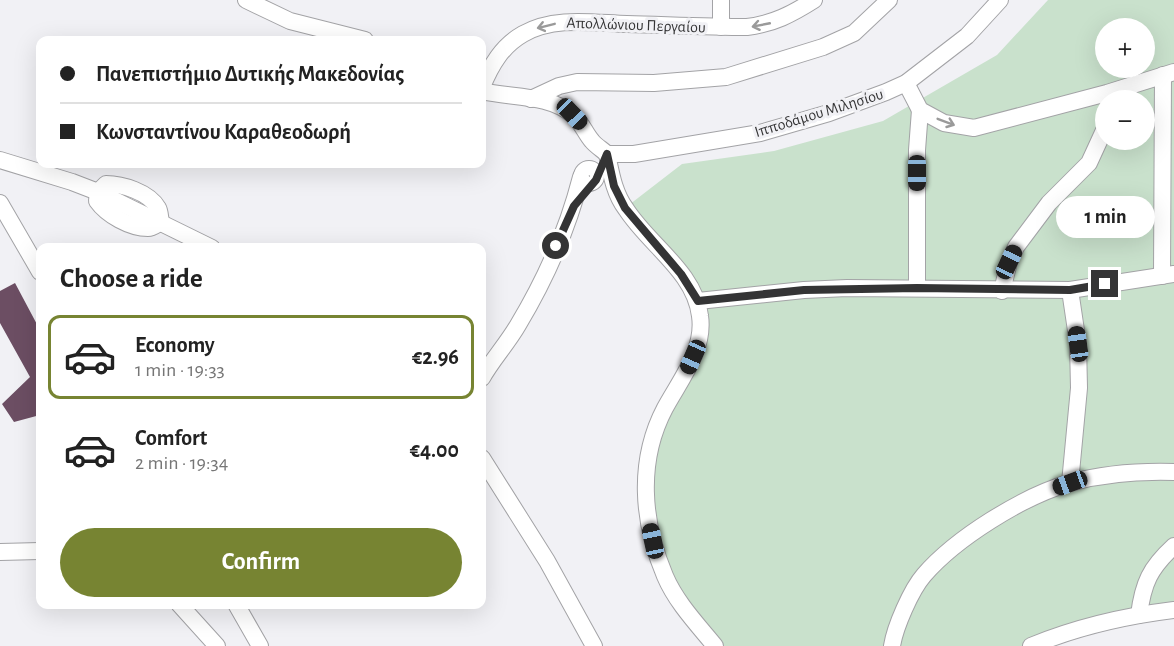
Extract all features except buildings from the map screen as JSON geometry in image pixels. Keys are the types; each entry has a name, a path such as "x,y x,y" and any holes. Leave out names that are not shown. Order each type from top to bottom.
{"street":[{"path":"246,0 290,21 349,36"},
{"path":"721,0 721,27"},
{"name":"Απολλώνιου Περγαίου","path":"486,79 494,60 513,41 544,25 581,22 747,27 768,24 785,18 814,0"},
{"path":"531,99 558,86 577,82 654,83 726,77 822,48 854,33 889,0"},
{"name":"Ιπποδάμου Μιλησίου","path":"607,154 634,154 760,132 829,113 886,92 906,83 967,36 1000,0"},
{"path":"698,301 804,290 917,288 1002,291 1070,290 1168,275 1169,74 1126,90"},
{"path":"906,83 920,110 917,150 917,288"},
{"path":"486,90 562,107 578,120 592,141 607,154 614,186 625,208 681,274 698,301 701,319 700,337 684,377 665,409 650,442 645,478 646,507 653,541 665,576 678,599 715,646"},
{"path":"920,110 944,123 974,128 1095,100"},
{"path":"1002,291 1009,262 1016,246 1049,203 1089,163 1095,150"},
{"path":"486,370 503,350 519,324 589,177 607,154"},
{"path":"0,160 98,192 202,243"},
{"path":"0,203 36,265"},
{"path":"1070,290 1078,344 1079,388 1070,483"},
{"path":"892,646 902,615 922,577 945,554 998,517 1037,495 1070,483 1115,475 1174,472"},
{"path":"488,475 515,509 594,646"},
{"path":"1138,615 1147,577 1160,559 1174,546"},
{"path":"0,552 36,551"},
{"path":"184,609 217,646"},
{"path":"239,609 260,646"},
{"path":"1031,646 1077,630 1138,615 1174,610"}],"green space":[{"path":"1048,0 1174,0 1174,610 1031,646 715,646 665,576 645,478 684,377 698,301 625,208 682,164 774,151 883,121 997,55"}],"route":[{"path":"556,246 574,206 590,183 596,180 607,154 614,186 625,208 681,274 698,301 847,288 1070,290 1105,284"}]}
